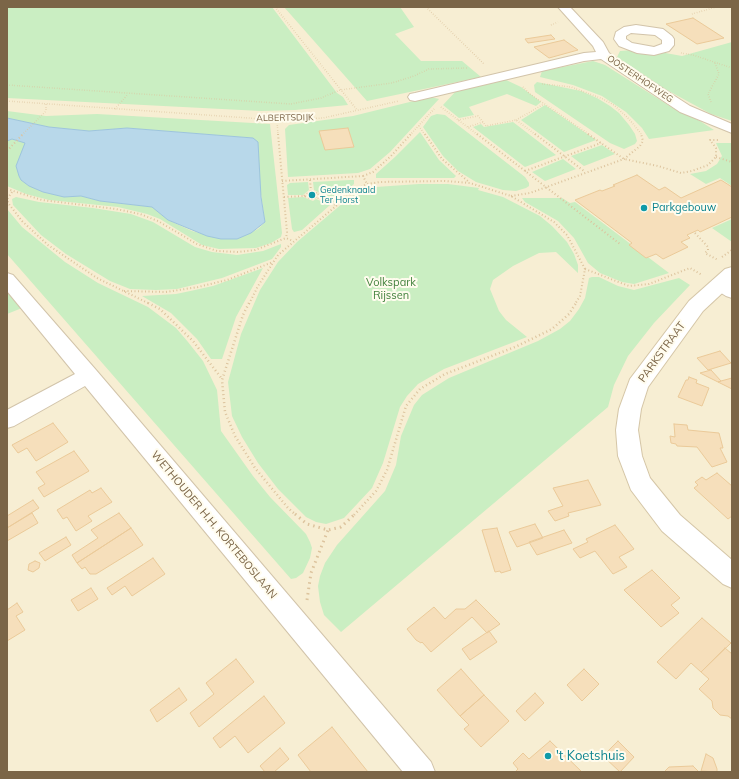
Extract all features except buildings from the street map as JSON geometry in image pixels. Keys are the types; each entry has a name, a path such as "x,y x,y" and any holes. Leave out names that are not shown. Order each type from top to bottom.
{"main road":[{"name":"PARKSTRAAT","path":"725,278 696,306 638,385 630,409 627,430 630,456 640,483 671,522 732,576"}],"street":[{"name":"OOSTERHOFWEG","path":"564,7 599,45 604,55 631,75 685,109 732,129"},
{"path":"643,29 659,32 668,39 668,45 660,50 648,51 628,46 623,43 620,35 628,30 643,29"},
{"path":"415,97 584,57 604,55 610,51 628,46"},
{"name":"WETHOUDER H.H. KORTEBOSLAAN","path":"7,279 421,772"},
{"path":"7,420 89,375"}],"path":[{"path":"275,7 357,110"},
{"path":"426,7 458,40 498,77"},
{"path":"692,14 716,7"},
{"path":"660,50 693,55 732,68"},
{"path":"715,62 719,74 708,94 710,101 715,105"},
{"path":"7,85 291,104 321,98 340,90 392,83 414,76 429,69 470,67"},
{"path":"510,196 530,193 624,159 640,146 643,141 642,135 637,128 621,111 603,99 571,87 541,84"},
{"path":"520,85 544,104 624,159 681,173 708,165 716,157 716,148 710,140 718,140"},
{"path":"115,108 128,94"},
{"name":"ALBERTSDIJK","path":"7,101 277,120 323,118 415,97"},
{"path":"7,151 14,142 46,111 46,103"},
{"path":"458,120 478,116 486,126 516,120 544,104"},
{"path":"282,181 363,176 373,172 391,156 438,105 620,244"},
{"path":"277,120 288,232 286,238"},
{"path":"516,120 585,172"},
{"path":"468,127 483,122"},
{"path":"419,126 442,159 470,184"},
{"path":"524,171 601,143"},
{"path":"716,157 732,162"},
{"path":"363,176 368,184"},
{"path":"310,180 311,191"},
{"path":"445,181 470,184 510,196 546,217 562,230 578,254 585,269 580,296 569,314 559,324 515,347 445,374 420,389 406,406 387,470 376,491 349,521 341,527 328,530 307,524 297,517 255,468 229,424 225,412 222,380 243,314 273,262 293,241 336,205 355,190 368,184 445,181"},
{"path":"7,189 12,192 49,202 116,209 136,213 158,221 197,244 217,251 238,252 255,250 286,238 293,241"},
{"path":"304,196 311,191"},
{"path":"311,191 319,194 316,197"},
{"path":"12,192 8,198 8,203 32,232 54,249 98,278 160,309 193,341 222,380"},
{"path":"284,197 304,196 312,199 316,197 336,205"},
{"path":"695,233 708,247 708,250 705,253 725,278"},
{"path":"122,291 166,292 198,287 227,280 273,262"},
{"path":"585,269 618,283 636,286 663,279 690,268 725,278"},
{"path":"308,636 308,590 312,573 328,530"}],"shaded area":[{"path":"7,7 732,7 732,772 7,772"}],"green space":[{"path":"7,7 272,7 337,93 343,97 348,105 295,110 261,111 7,98"},
{"path":"284,7 400,7 414,27 395,34 421,61 462,61 481,77 367,101"},
{"path":"732,42 732,121 711,114 665,89 617,57 620,51 633,50 660,52 682,56"},
{"path":"593,61 605,65 676,110 700,121 714,130 649,139 642,128 626,112 602,96 573,85 540,77 542,71"},
{"path":"504,79 521,87 541,102 536,106 507,94 469,107 474,115 459,118 443,105 456,91"},
{"path":"537,82 581,91 597,98 619,113 635,134 637,141 635,144 624,149 610,143 535,92 534,85"},
{"path":"430,97 439,99 390,152 370,169 358,173 288,177 285,129 289,125 353,116"},
{"path":"545,105 596,140 564,152 521,120"},
{"path":"7,111 46,116 97,114 270,124 282,233 281,237 271,243 256,248 219,249 202,245 160,219 147,214 118,207 49,200 26,194 7,186 7,141 12,139 22,140 25,142 25,146 16,166 21,180 29,186 43,192 64,197 81,196 100,201 152,207 168,220 192,231 221,239 237,239 258,229 265,222 253,138 127,128 89,131 49,127 7,118"},
{"path":"437,114 445,115 525,177 529,183 529,186 516,191 503,190 476,182 458,171 443,156 423,127 431,116"},
{"path":"513,122 556,155 525,167 473,127 481,124 484,127"},
{"path":"420,132 439,160 456,176 454,178 376,178 376,174"},
{"path":"716,143 732,143 732,186 720,178 706,184 690,174 706,171 717,164 722,156"},
{"path":"602,145 615,154 584,166 571,156"},
{"path":"563,159 576,169 545,181 532,172"},
{"path":"354,180 354,184 334,202 319,196 322,194 314,190 313,182"},
{"path":"308,182 309,190 303,195 288,195 287,185 290,183"},
{"name":"Volkspark Rijssen","path":"419,184 448,184 479,188 478,190 503,197 540,216 567,242 578,265 578,273 556,252 539,253 513,266 493,280 490,289 499,311 506,320 527,337 444,369 418,384 407,396 400,407 383,463 372,488 344,518 326,524 316,522 306,517 278,489 258,463 242,437 232,416 228,382 241,334 260,290 278,262 297,242 350,197 376,187"},
{"path":"16,197 39,202 131,214 153,222 195,247 212,252 237,255 263,251 281,244 281,247 272,259 222,278 177,289 130,289 110,281 66,254 41,235 13,205 12,199"},
{"path":"303,197 313,201 316,199 330,205 302,230 294,232 292,229 288,198"},
{"path":"522,198 562,198 570,203 575,202 669,273 634,284 622,282 600,273 588,263 574,238 558,221 525,202"},
{"path":"7,209 22,227 65,262 98,283 148,307 176,328 188,342 203,361 217,390 221,431 253,476 270,497 306,534 310,542 312,548 310,558 303,573 296,578 291,579 7,254"},
{"path":"732,219 732,242 712,228"},
{"path":"263,268 236,317 222,359 211,359 197,339 171,313 142,296 176,294 213,286"},
{"path":"599,277 618,286 634,290 679,278 690,285 654,323 628,356 614,385 608,407 341,632 324,615 320,602 318,586 320,576 325,563 337,545 385,491 396,465 401,436 414,405 422,395 449,378 538,341 560,329 570,321 579,309 585,298 589,278"},
{"path":"7,290 22,308 7,314"}],"water":[{"path":"7,118 49,127 89,131 127,128 253,138 258,142 261,197 265,222 251,233 237,239 221,239 207,236 168,220 152,207 100,201 81,196 64,197 43,192 29,186 21,180 19,176 16,166 25,143 12,139 7,141"}],"place":[{"name":"Gedenknaald Ter Horst","path":"312,195"},
{"name":"Parkgebouw","path":"644,208"},
{"name":"'t Koetshuis","path":"548,756"}]}
